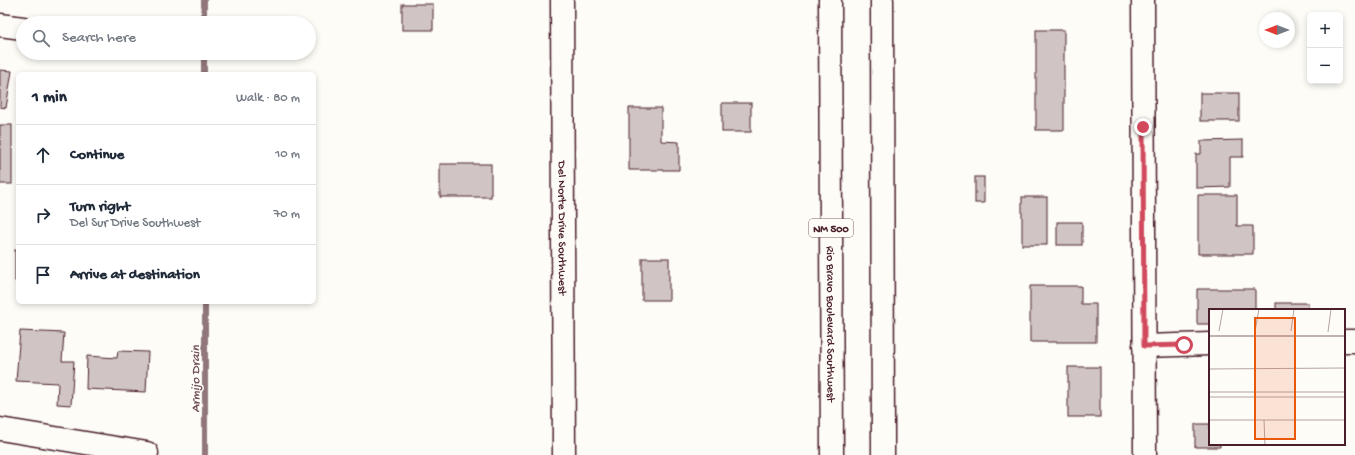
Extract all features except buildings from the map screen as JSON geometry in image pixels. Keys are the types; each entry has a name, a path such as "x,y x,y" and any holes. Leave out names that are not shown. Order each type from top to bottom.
{"street":[{"name":"Del Norte Drive Southwest","path":"562,0 564,455"},
{"name":"Rio Bravo Boulevard Southwest","path":"830,0 832,455"},
{"path":"882,0 883,455"},
{"path":"1143,0 1145,455"},
{"path":"0,25 16,27"},
{"path":"1144,346 1209,344"},
{"path":"0,428 147,453"}],"waterway":[{"name":"Armijo Drain","path":"204,0 204,16"},
{"name":"Armijo Drain","path":"204,60 204,72"},
{"name":"Armijo Drain","path":"205,304 205,455"}],"route":[{"path":"1143,127 1144,346 1184,345"}]}
